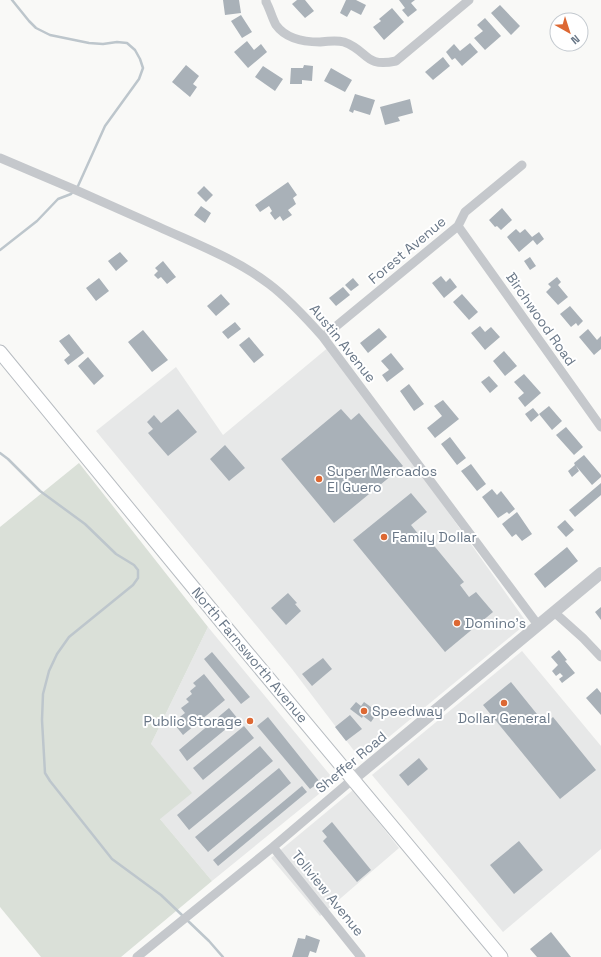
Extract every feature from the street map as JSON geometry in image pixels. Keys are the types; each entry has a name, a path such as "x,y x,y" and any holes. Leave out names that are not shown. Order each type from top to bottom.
{"main road":[{"name":"North Farnsworth Avenue","path":"0,352 501,957"}],"street":[{"path":"266,0 276,24 283,32 296,40 308,42 342,41 352,45 376,63 396,61 469,0"},
{"name":"Austin Avenue","path":"0,158 81,192 236,263 269,284 303,315 324,337 538,625"},
{"name":"Forest Avenue","path":"324,337 458,226 465,212 522,165"},
{"name":"Birchwood Road","path":"458,226 601,427"},
{"name":"Sheffer Road","path":"137,957 273,847 601,573"},
{"path":"554,612 583,638 601,657"},
{"name":"Tollview Avenue","path":"273,847 361,957"}],"shaded area":[{"path":"330,346 527,623 361,760 292,669 96,431 176,367 223,435"},
{"path":"79,463 208,627 151,744 192,793 160,819 212,881 121,957 41,957 0,907 0,527"},
{"path":"208,627 335,781 212,881 160,819 151,744"},
{"path":"522,651 601,746 601,849 503,932 372,775"},
{"path":"353,790 399,848 320,916 271,858"}],"building":[{"path":"223,0 239,0 241,13 225,15"},
{"path":"297,0 305,0 314,11 305,18 292,4"},
{"path":"346,0 356,0 366,5 361,15 351,10 347,17 340,13"},
{"path":"399,0 415,0 411,3 417,10 408,17 402,10 405,8"},
{"path":"500,5 520,26 511,35 491,13"},
{"path":"392,8 404,22 384,40 373,27 381,21 379,19"},
{"path":"241,15 252,32 242,38 231,21"},
{"path":"485,18 501,36 485,50 474,38 483,31 477,25"},
{"path":"247,41 254,50 261,44 267,52 248,68 234,52"},
{"path":"470,43 478,52 462,66 455,58 452,60 446,52 454,44 460,51"},
{"path":"443,57 450,66 433,80 425,72"},
{"path":"186,65 199,76 193,84 197,87 190,97 172,82"},
{"path":"304,65 313,66 312,81 302,80 302,84 290,84 291,68 303,68"},
{"path":"263,66 283,79 275,91 255,77"},
{"path":"331,68 352,80 345,92 324,81"},
{"path":"355,94 375,100 370,115 354,110 353,113 349,111"},
{"path":"410,99 413,113 398,117 400,121 385,125 380,107"},
{"path":"288,182 297,195 293,198 296,204 288,210 292,215 283,221 280,216 275,220 270,213 272,211 269,206 260,212 255,205"},
{"path":"204,186 213,195 206,202 197,193"},
{"path":"201,206 211,213 205,223 194,215"},
{"path":"502,208 512,220 501,230 497,226 495,227 489,220"},
{"path":"516,229 520,233 525,229 532,237 539,232 544,239 537,245 533,240 519,252 507,237"},
{"path":"120,252 128,261 116,271 108,261"},
{"path":"530,257 536,266 530,270 524,261"},
{"path":"163,261 176,277 167,284 161,277 158,279 154,275 158,271 155,268"},
{"path":"441,276 446,282 450,278 457,287 444,298 432,283"},
{"path":"557,277 561,282 558,285 568,297 558,305 546,292 551,287 548,284"},
{"path":"99,278 109,291 96,301 86,288"},
{"path":"353,278 359,285 351,291 345,285"},
{"path":"343,287 350,295 336,306 329,298"},
{"path":"221,294 230,304 216,316 207,306"},
{"path":"462,294 478,312 469,320 453,302"},
{"path":"570,306 583,321 578,326 576,323 571,327 560,314"},
{"path":"235,322 241,329 228,339 222,332"},
{"path":"480,326 485,332 491,327 500,337 485,350 471,333"},
{"path":"379,328 387,337 368,353 360,343"},
{"path":"588,329 597,340 601,336 601,349 594,355 579,337"},
{"path":"143,330 168,360 152,372 128,342"},
{"path":"69,334 84,353 68,365 64,360 70,355 59,341"},
{"path":"249,337 264,355 254,363 239,345"},
{"path":"504,351 517,366 505,376 493,361"},
{"path":"391,353 404,369 387,382 382,375 389,370 381,361"},
{"path":"88,357 104,376 94,385 78,366"},
{"path":"524,374 541,393 525,407 518,398 524,393 514,382"},
{"path":"489,376 498,386 490,393 481,382"},
{"path":"409,384 424,404 414,411 400,391"},
{"path":"443,400 459,419 435,438 427,428 442,416 434,406"},
{"path":"549,406 562,421 552,430 539,414"},
{"path":"533,408 539,415 531,422 525,414"},
{"path":"178,409 197,432 168,456 148,433 153,429 147,422 154,415 161,423"},
{"path":"341,409 351,420 359,413 403,466 334,523 281,459"},
{"path":"566,427 583,447 574,455 556,435"},
{"path":"450,437 466,458 457,465 441,444"},
{"path":"225,445 245,468 229,481 210,459"},
{"path":"584,455 601,475 601,477 592,485 576,466 579,471 572,477 568,471 575,465 574,463"},
{"path":"471,464 486,484 477,491 461,471"},
{"path":"601,483 601,495 575,517 569,510"},
{"path":"492,489 497,495 501,491 515,509 509,514 507,512 498,518 482,497"},
{"path":"411,493 427,512 411,525 427,545 431,542 464,582 460,585 469,597 476,592 493,612 445,652 353,540"},
{"path":"517,512 532,534 522,541 516,534 512,537 502,524"},
{"path":"565,520 574,530 566,537 557,527"},
{"path":"567,547 578,561 545,588 534,574"},
{"path":"288,593 297,603 295,604 301,611 286,625 271,608"},
{"path":"601,607 601,620 595,612"},
{"path":"559,650 567,660 565,661 575,673 562,683 559,679 563,676 560,673 556,676 552,671 558,665 551,657"},
{"path":"212,652 250,697 241,704 204,659"},
{"path":"323,658 332,669 312,686 302,674"},
{"path":"204,674 225,700 183,735 175,725 178,723 176,720 185,713 181,708 189,702 186,699 192,694 190,691 196,686 193,683"},
{"path":"511,682 545,724 553,717 596,770 560,799 483,705"},
{"path":"597,688 601,693 601,715 586,698"},
{"name":"Speedway","path":"356,702 361,706 364,702 378,712 371,722 363,716 362,718 350,709"},
{"path":"229,708 238,719 187,761 179,750"},
{"name":"Speedway","path":"350,715 362,729 346,741 335,727"},
{"path":"268,717 320,782 310,789 257,726"},
{"path":"244,726 254,738 203,780 193,768"},
{"path":"260,746 273,761 189,830 177,815"},
{"path":"419,758 428,769 408,786 399,775"},
{"path":"279,768 291,783 208,852 195,837"},
{"path":"302,786 307,792 218,866 213,860"},
{"path":"332,822 371,870 357,882 323,841 327,837 322,831"},
{"path":"519,841 543,870 514,894 490,865"},
{"path":"551,932 571,957 537,957 530,949"},
{"path":"306,935 320,940 316,953 310,951 308,957 292,957 298,938 305,939"}],"waterway":[{"path":"0,250 37,221 58,199 71,194 78,186 105,126 139,79 143,68 135,50 127,43 89,43 50,35 36,28 12,0"},
{"path":"0,453 40,491 85,524 116,554 134,565 138,570 138,578 133,585 69,637 57,654 49,671 43,694 42,720 45,773 112,859 161,895 183,916"},
{"path":"187,920 223,957"}],"place":[{"name":"Super Mercados El Guero","path":"319,479"},
{"name":"Family Dollar","path":"384,537"},
{"name":"Domino's","path":"457,623"},
{"name":"Dollar General","path":"504,703"},
{"name":"Speedway","path":"364,711"},
{"name":"Public Storage","path":"250,721"}]}
